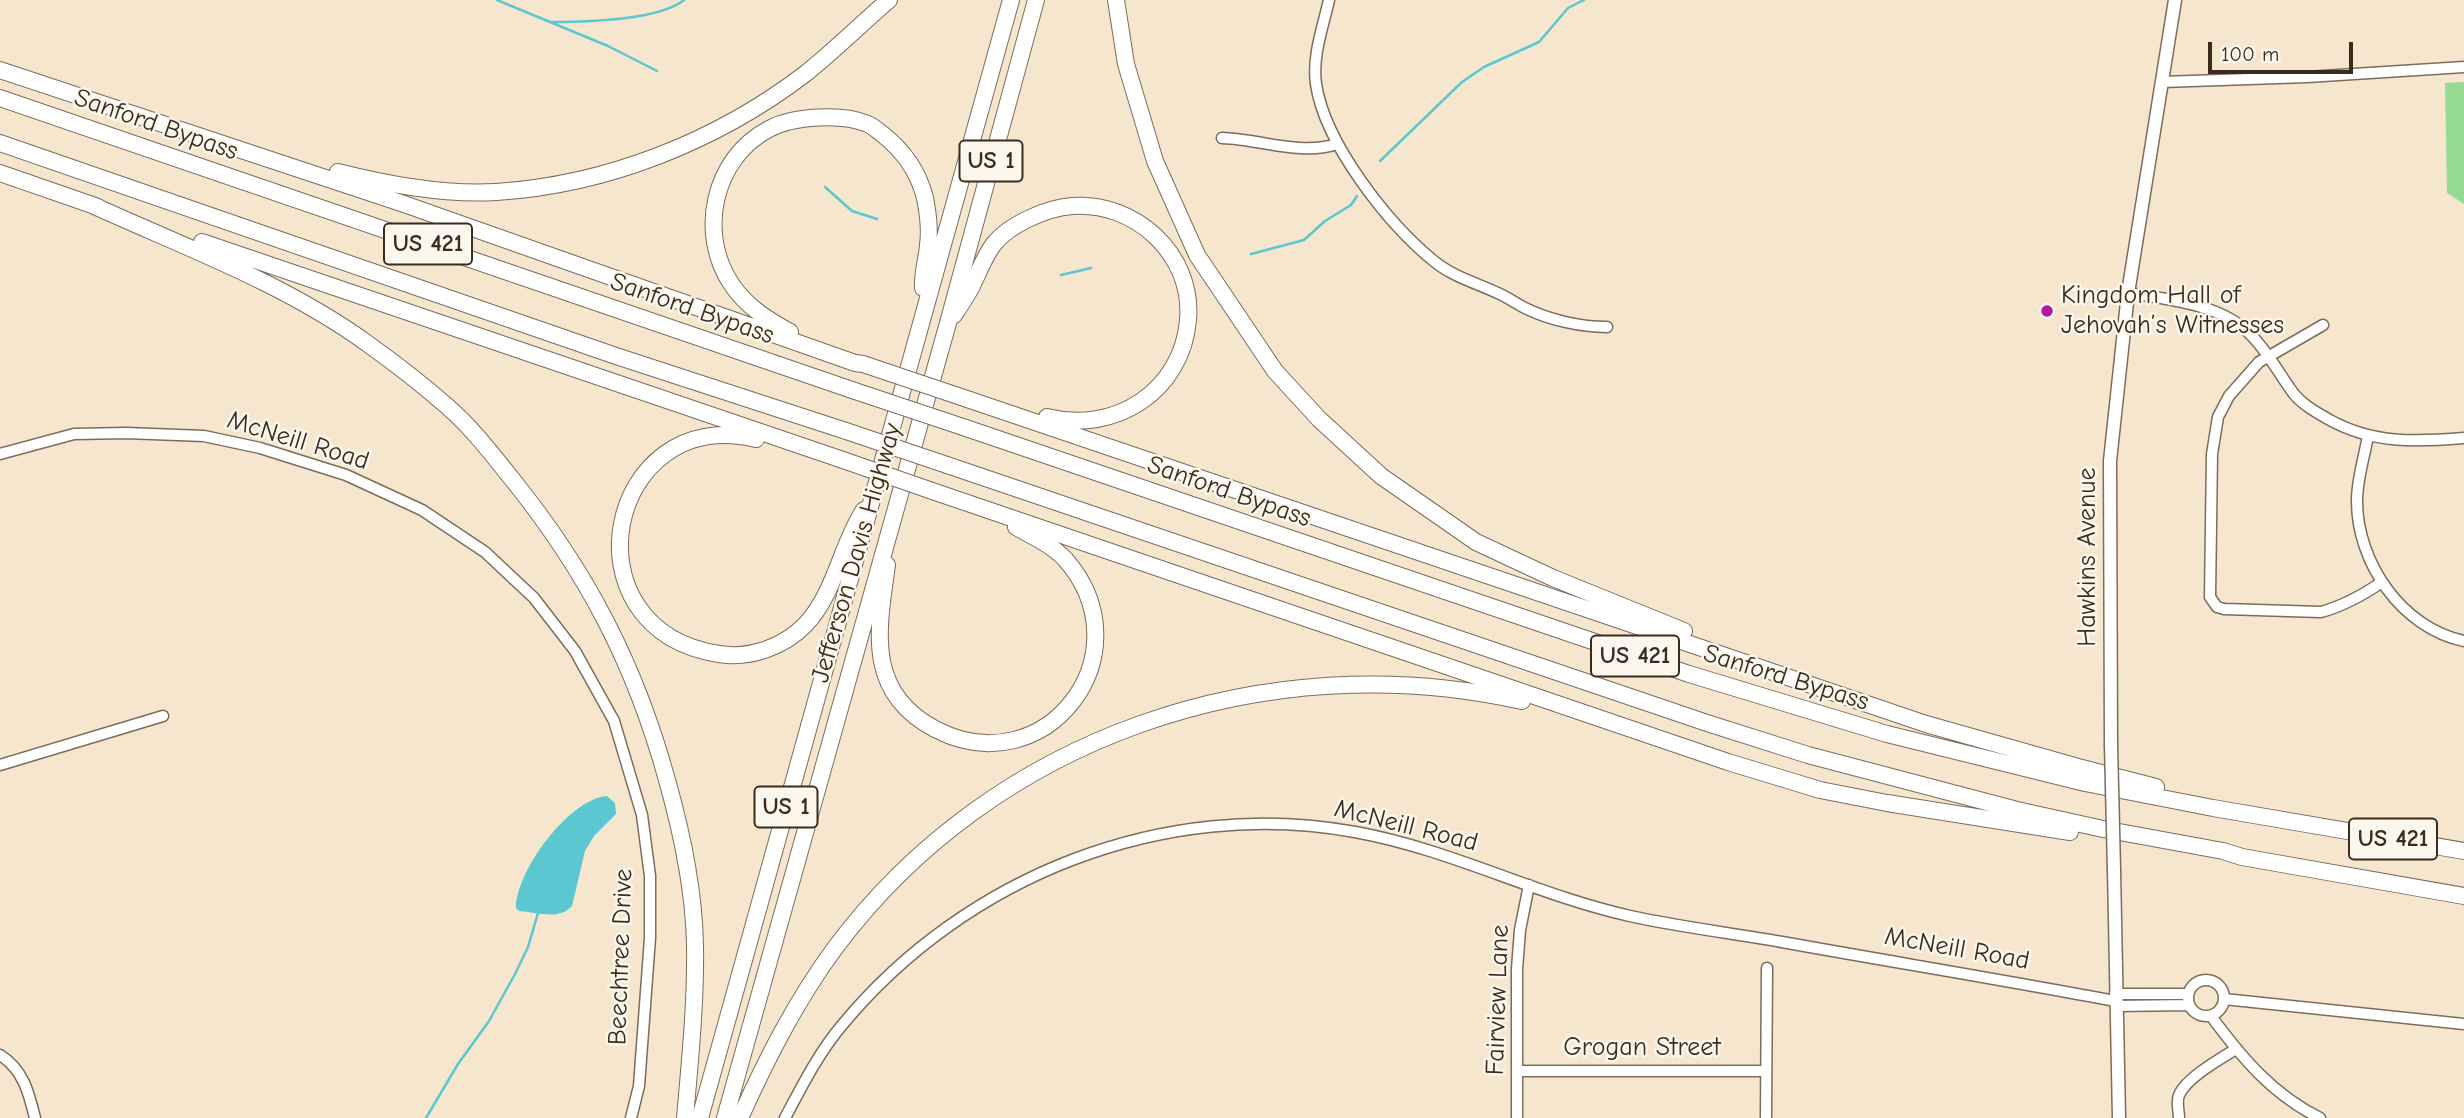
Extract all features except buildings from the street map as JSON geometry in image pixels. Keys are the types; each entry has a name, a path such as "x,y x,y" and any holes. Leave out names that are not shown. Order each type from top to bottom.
{"highway":[{"path":"159,123 391,185 444,191 494,192 552,185 622,168 683,146 753,109 806,73 889,0"},
{"name":"Jefferson Davis Highway","path":"700,1118 1011,0"},
{"name":"Jefferson Davis Highway","path":"725,1118 1036,0"},
{"path":"1116,0 1126,64 1155,161 1197,255 1275,371 1319,419 1381,476 1476,542 1553,579 1768,665 1782,674"},
{"path":"0,70 637,284 859,363 1926,724 2078,768 2322,827"},
{"name":"Sanford Bypass","path":"0,98 1689,674 1810,712 1912,741 2085,783 2464,851"},
{"path":"859,363 773,322 748,304 723,270 716,248 713,222 716,198 722,178 742,149 768,129 799,118 831,117 868,124 900,147 915,171 925,198 929,223 922,282 924,311"},
{"name":"US 421","path":"0,143 617,356 1808,755 2017,810 2103,829 2223,851 2242,857 2464,896"},
{"path":"0,173 1373,642 1630,727 1647,736"},
{"path":"90,204 220,260 326,316 367,343 450,409 484,444 545,520 577,568 602,610 631,673 653,729 676,811 688,874 695,943 691,1052 685,1118"},
{"path":"948,323 969,292 993,245 1038,213 1065,206 1088,205 1114,210 1135,219 1166,247 1177,264 1184,283 1188,301 1184,342 1163,382 1134,408 1091,422 1057,420 970,400"},
{"path":"840,459 749,437 714,435 678,447 654,463 638,481 624,509 619,532 620,558 626,583 645,616 679,643 712,653 747,655 775,645 807,623 817,608 832,580 851,529 873,497"},
{"path":"889,529 889,556 878,628 881,658 887,678 900,702 922,722 953,738 988,744 1018,741 1044,728 1067,709 1093,666 1096,630 1093,611 1083,583 1063,558 1037,538 946,495"},
{"path":"740,1118 762,1067 835,948 911,863 979,809 1037,771 1096,741 1155,718 1224,700 1294,687 1367,683 1440,687 1506,697 1544,706 1628,733 1647,736 1820,790 2219,858 2242,857"}],"main road":[{"name":"Hawkins Avenue","path":"2119,1118 2115,1000 2110,461 2128,293 2175,0"}],"street":[{"path":"1329,0 1315,62 1315,83 1324,115 1337,144 1397,225 1437,263 1527,309 1589,327 1607,327"},
{"path":"2162,82 2307,77 2464,67"},
{"path":"1222,138 1305,148 1337,144"},
{"path":"2128,293 2189,303 2229,319 2249,332 2296,396 2315,412 2341,426 2368,436 2417,442 2464,438"},
{"path":"2323,325 2267,357 2248,372 2229,396 2218,417 2211,481 2212,602 2224,609 2321,612 2364,594 2382,582"},
{"name":"McNeill Road","path":"0,454 74,434 204,436 260,448 346,475 422,510 485,552"},
{"path":"2368,436 2359,480 2358,513 2367,548 2382,582 2396,602 2419,622 2446,638 2464,641"},
{"name":"Beechtree Drive","path":"485,552 534,598 575,651 614,721 642,815 650,876 650,939 639,1086 631,1118"},
{"path":"0,765 163,716"},
{"name":"McNeill Road","path":"785,1118 840,1027 884,978 931,938 983,902 1040,873 1089,853 1162,834 1213,827 1308,826 1355,832 1422,848 1628,915 2115,1000 2189,1000"},
{"name":"Fairview Lane","path":"1517,1118 1517,969 1520,930 1529,885"},
{"path":"1766,1118 1767,968"},
{"path":"2210,980 2220,986 2224,999 2221,1009 2211,1016 2199,1015 2189,1000 2194,984 2210,980"},
{"path":"2224,999 2464,1024"},
{"path":"2211,1016 2236,1049 2266,1080 2295,1106 2320,1118"},
{"path":"2179,1118 2179,1095 2187,1085 2236,1049"},
{"path":"0,1055 13,1065 24,1081 35,1118"},
{"name":"Grogan Street","path":"1517,1071 1766,1071"}],"green space":[{"path":"2464,82 2464,204 2447,193 2445,83"}],"water":[{"path":"607,796 615,803 616,814 594,836 585,851 572,906 566,911 554,914 519,911 516,908 518,893 525,875 547,839 577,810 592,800"}],"waterway":[{"path":"497,0 608,46 657,71"},
{"path":"550,22 600,21 639,16 672,7 684,0"},
{"path":"1380,161 1462,82 1484,67 1539,42 1568,8 1584,0"},
{"path":"825,187 852,211 877,219"},
{"path":"1251,254 1304,240 1325,221 1351,205 1357,196"},
{"path":"1061,275 1091,268"},
{"path":"426,1118 458,1064 489,1021 515,974 528,947 538,913"}],"place":[{"name":"Kingdom Hall of Jehovah’s Witnesses","path":"2047,311"}]}
